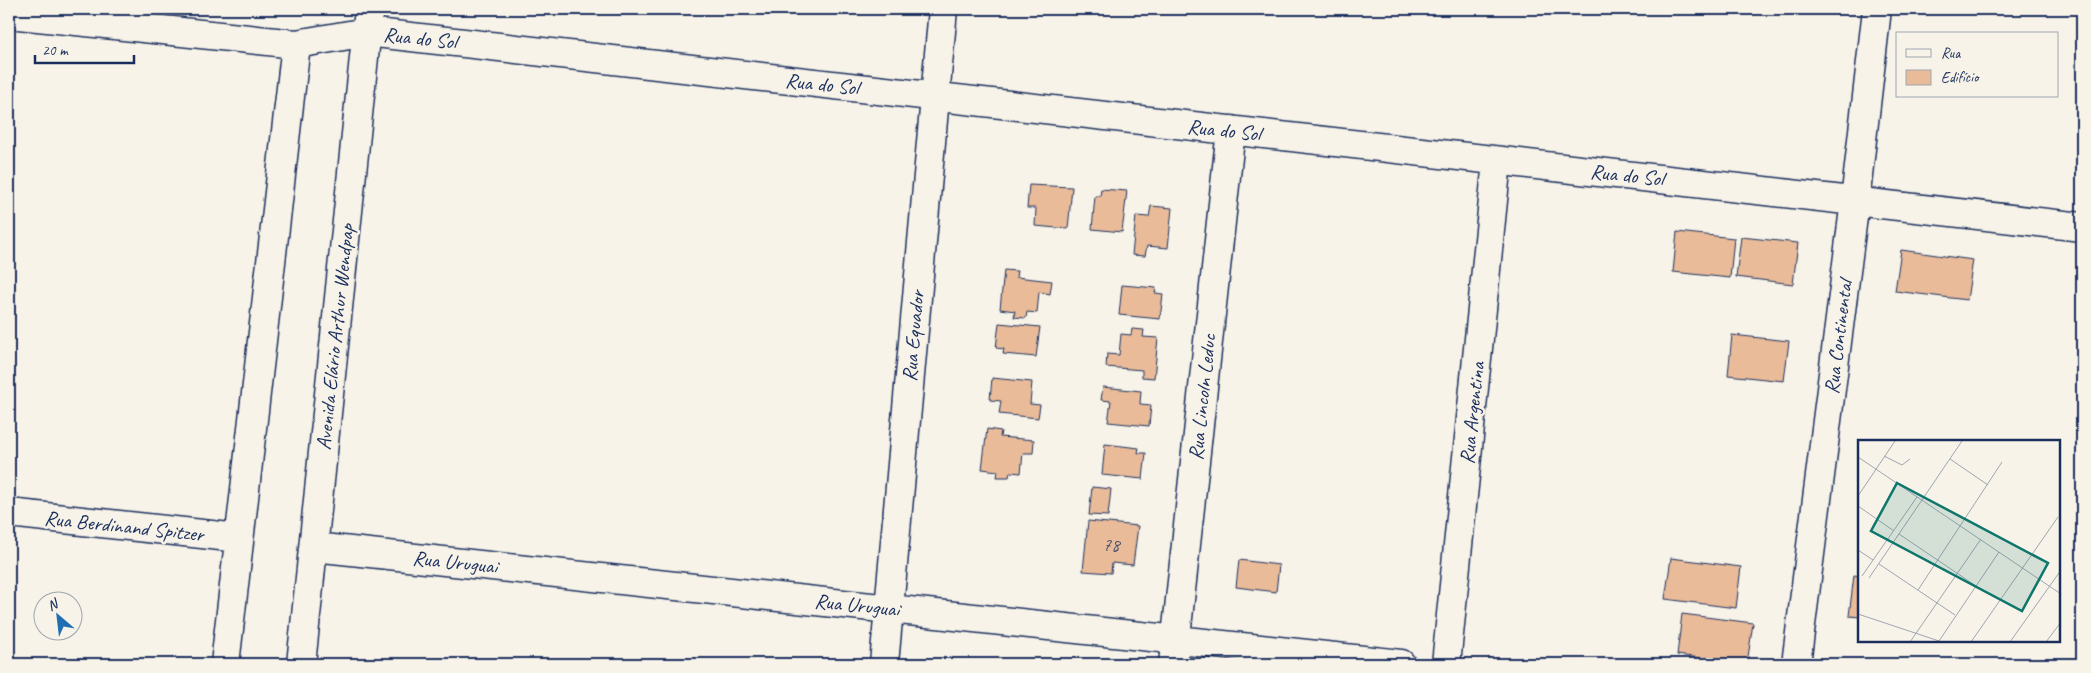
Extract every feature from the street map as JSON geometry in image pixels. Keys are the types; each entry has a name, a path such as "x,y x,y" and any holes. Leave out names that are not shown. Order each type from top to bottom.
{"street":[{"name":"Rua Equador","path":"884,664 943,9"},
{"name":"Rua Continental","path":"1796,664 1855,201 1877,9"},
{"name":"Rua do Sol","path":"9,14 296,44 368,21 935,97 2082,227"},
{"name":"Avenida Elário Arthur Wendpap","path":"301,664 368,21"},
{"path":"225,664 296,44"},
{"name":"Rua Lincoln Leduc","path":"1174,652 1231,130"},
{"name":"Rua Argentina","path":"1446,664 1497,161"},
{"name":"Rua Berdinand Spitzer","path":"9,513 240,538"},
{"name":"Rua Uruguai","path":"314,546 889,609 1174,652 1401,664"}],"building":[{"path":"1029,185 1072,187 1068,229 1035,226 1036,208 1027,208"},
{"path":"1101,189 1127,191 1122,232 1092,229 1095,196 1100,196"},
{"path":"1151,206 1172,208 1168,248 1147,246 1145,256 1132,255 1136,216 1149,217"},
{"path":"1677,232 1734,238 1730,278 1673,272"},
{"path":"1741,237 1798,243 1793,284 1736,277"},
{"path":"1901,250 1973,260 1967,300 1895,291"},
{"path":"1004,270 1017,271 1016,277 1052,281 1050,294 1039,292 1037,313 1027,312 1026,318 1014,317 1015,311 1000,309"},
{"path":"1122,285 1156,288 1155,293 1163,294 1160,319 1119,315"},
{"path":"999,323 1040,327 1036,357 1003,354 1004,349 996,348"},
{"path":"1132,329 1144,330 1143,337 1158,338 1154,378 1142,377 1142,370 1106,367 1107,354 1119,355 1121,334 1131,335"},
{"path":"1732,335 1789,341 1784,381 1728,375"},
{"path":"992,378 1032,382 1030,404 1040,405 1038,418 999,414 1001,401 990,400"},
{"path":"1103,387 1141,391 1140,404 1151,405 1149,426 1108,422 1111,401 1101,400"},
{"path":"987,429 1001,431 1000,437 1034,440 1033,453 1023,453 1021,473 1010,472 1009,477 997,477 998,471 982,469"},
{"path":"1105,444 1139,448 1138,453 1146,453 1143,479 1102,475"},
{"path":"1092,487 1111,489 1108,516 1089,515"},
{"path":"1088,521 1138,526 1133,565 1112,563 1111,573 1083,571"},
{"path":"1671,558 1741,567 1736,608 1665,599"},
{"path":"1239,560 1279,565 1276,592 1236,587"},
{"path":"1854,575 1858,576 1858,617 1849,616"},
{"path":"1682,614 1753,623 1747,664 1677,655"},
{"path":"2080,643 2082,643 2082,664 2077,664"}]}
